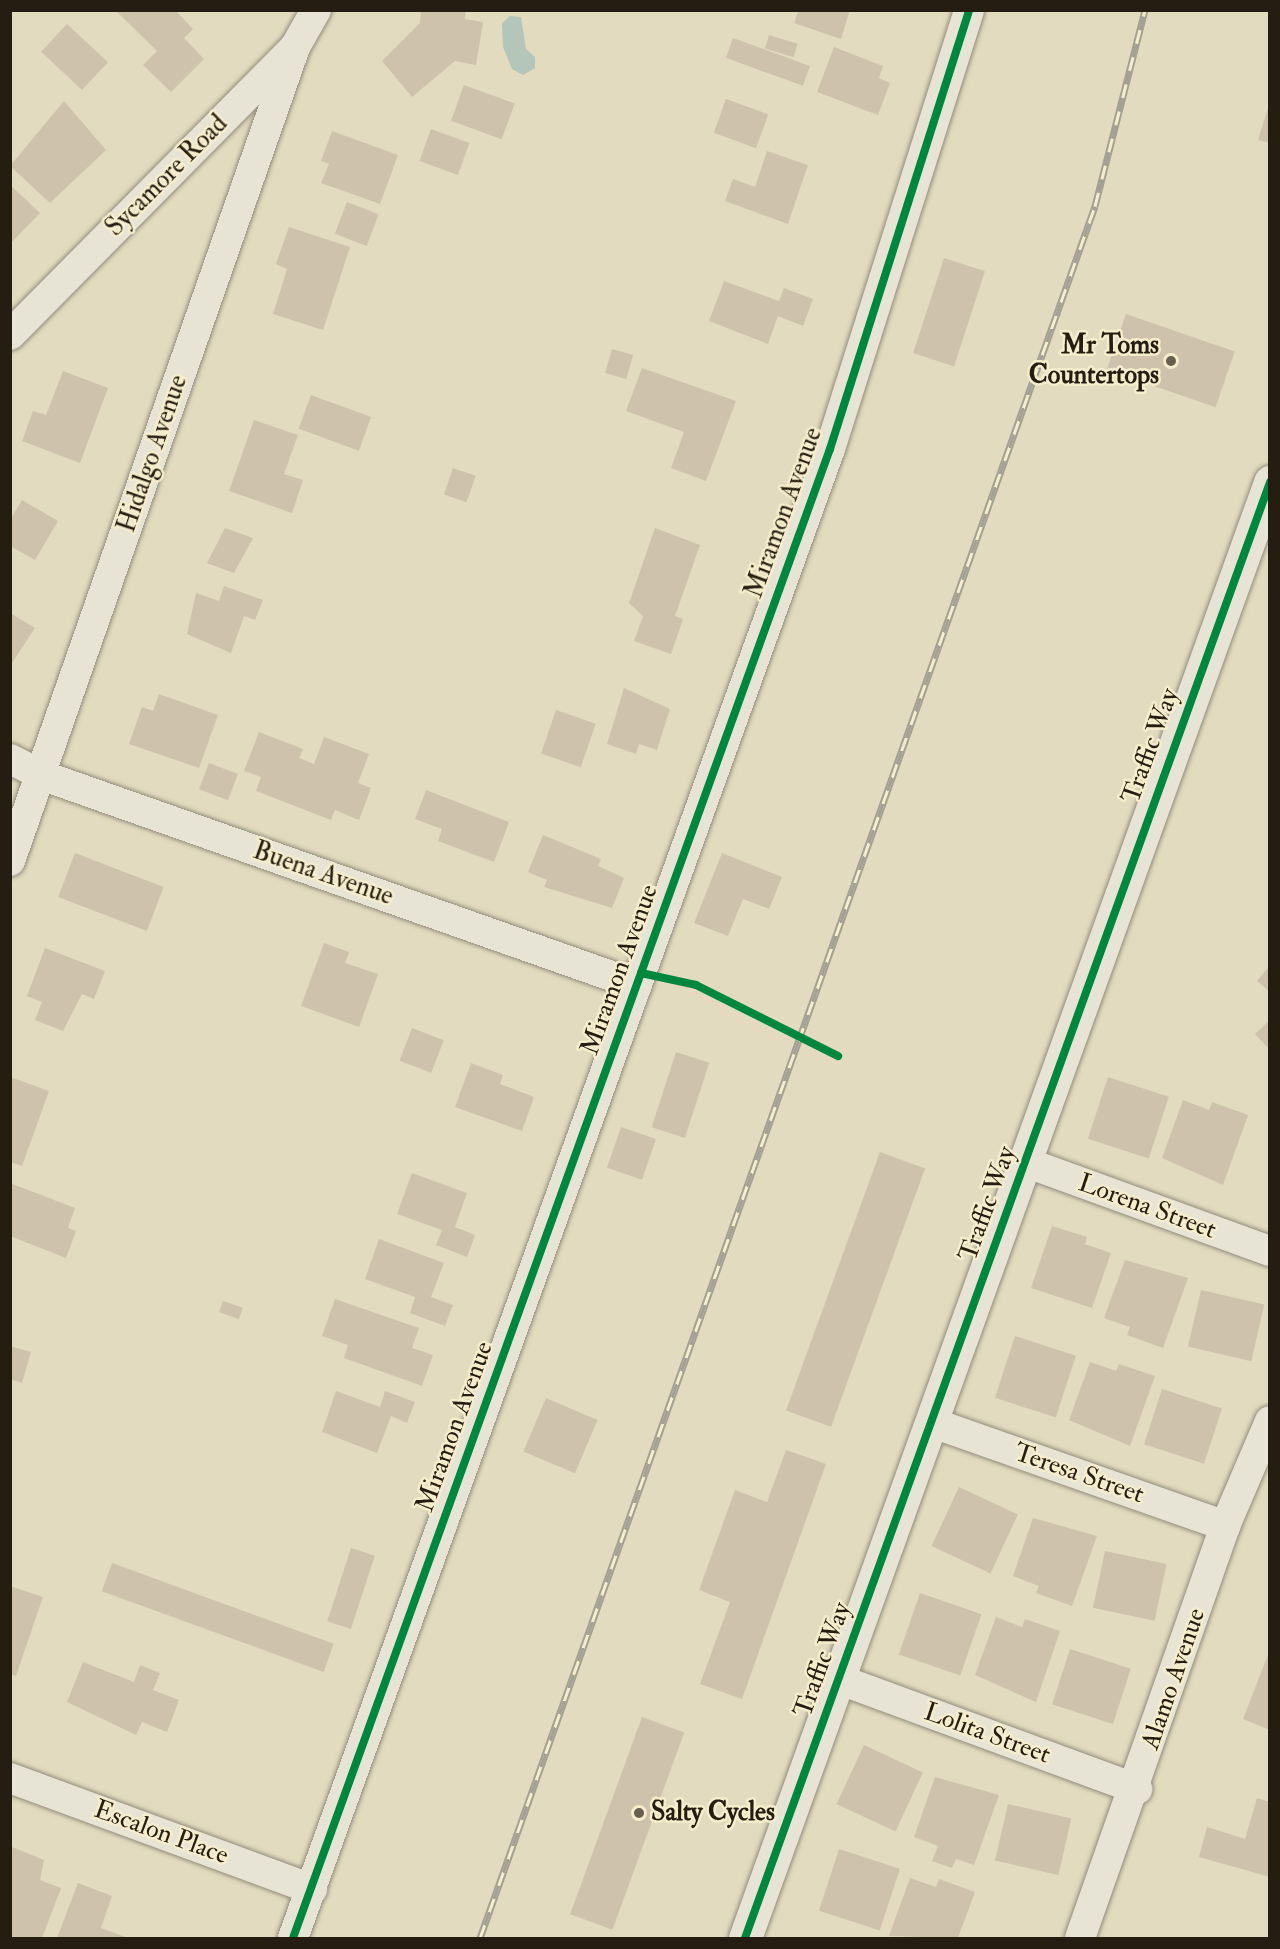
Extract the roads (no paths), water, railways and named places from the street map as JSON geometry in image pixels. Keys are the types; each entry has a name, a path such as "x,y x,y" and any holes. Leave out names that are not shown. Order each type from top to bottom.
{"street":[{"name":"Sycamore Road","path":"10,335 295,47 316,10"},
{"name":"Miramon Avenue","path":"293,1938 830,449 969,10"},
{"name":"Hidalgo Avenue","path":"10,861 295,47"},
{"name":"Traffic Way","path":"745,1938 933,1423 1269,482"},
{"name":"Buena Avenue","path":"10,759 41,775 637,985"},
{"name":"Lorena Street","path":"1025,1162 1269,1251"},
{"name":"Alamo Avenue","path":"1080,1938 1137,1789 1225,1526 1269,1421"},
{"name":"Teresa Street","path":"933,1423 1225,1526"},
{"name":"Lolita Street","path":"838,1679 1137,1789"},
{"name":"Escalon Place","path":"10,1778 312,1889"}],"railway":[{"path":"480,1938 1095,206 1145,10"}],"place":[{"name":"Mr Toms Countertops","path":"1171,361"},
{"name":"Salty Cycles","path":"639,1813"}]}
